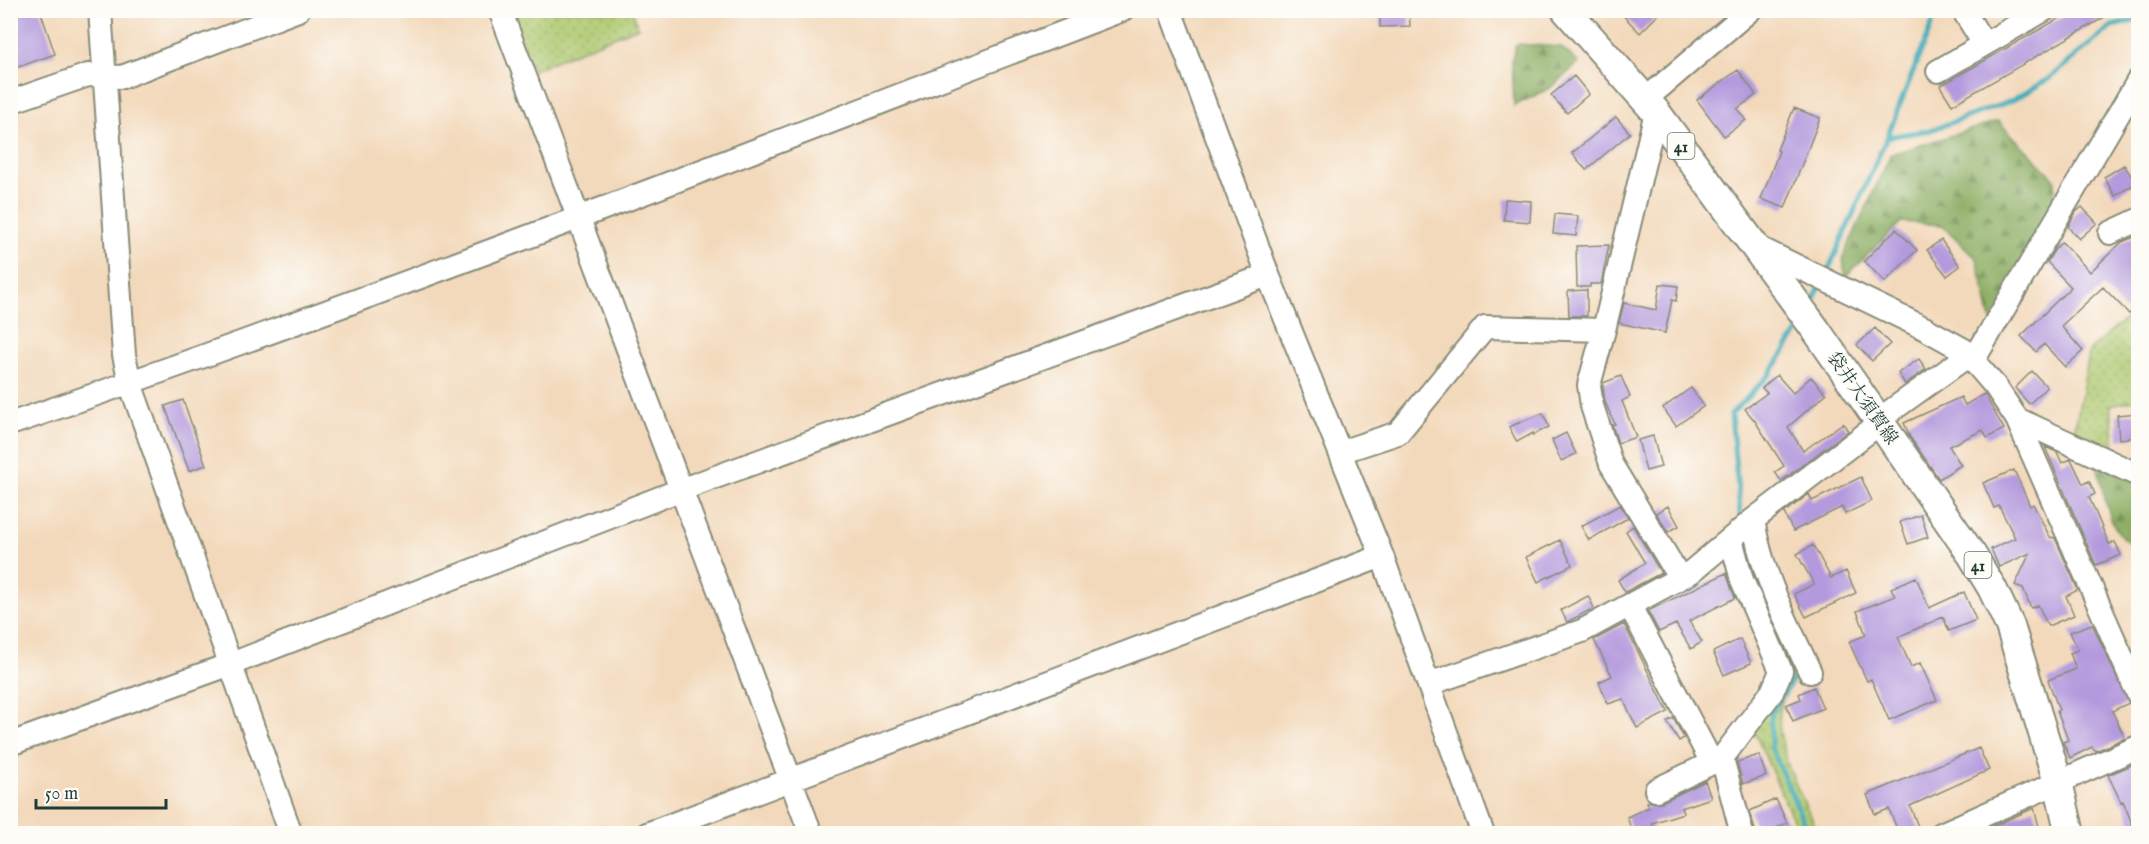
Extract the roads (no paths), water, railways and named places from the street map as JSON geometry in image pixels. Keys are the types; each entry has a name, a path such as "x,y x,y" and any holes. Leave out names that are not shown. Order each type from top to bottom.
{"main road":[{"name":"袋井大須賀線","path":"1566,10 1651,105 1816,330 1972,555 2010,626 2058,782 2070,834"}],"street":[{"path":"100,10 113,76 124,355 138,381 231,664 291,834"},
{"path":"10,102 88,75 113,76 298,10"},
{"path":"500,10 811,834"},
{"path":"10,424 138,381 577,218 1122,10"},
{"path":"1170,10 1268,274 1382,556 1429,684 1478,832"},
{"path":"1680,578 1611,464 1592,406 1588,385 1604,330 1651,105 1750,10"},
{"path":"1963,10 1984,44"},
{"path":"1938,71 2044,10"},
{"path":"1429,684 1582,631 1691,572 1753,520 1879,422 1971,358 2139,81"},
{"path":"2110,233 2139,220"},
{"path":"1755,246 1924,328 1964,350 1971,358 1995,386 2017,419 2139,694"},
{"path":"10,744 231,664 680,490 1268,274"},
{"path":"1340,452 1398,433 1485,327 1604,330"},
{"path":"2017,419 2139,475"},
{"path":"1753,520 1757,548 1766,576 1810,672"},
{"path":"1656,790 1717,760 1772,692 1781,671 1742,580 1731,539"},
{"path":"647,834 789,778 1382,556"},
{"path":"1630,606 1717,760 1742,834"},
{"path":"1941,834 2139,747"}],"waterway":[{"path":"1826,275 1887,137 1932,24 1935,10"},
{"path":"1887,137 1931,130 2011,101 2047,80 2112,26 2138,20"},
{"path":"1810,307 1822,283"},
{"path":"1741,523 1731,414 1769,375 1801,327"},
{"path":"1776,631 1793,668 1791,683 1771,713 1771,747 1809,834"},
{"path":"285,783 303,834"}]}
